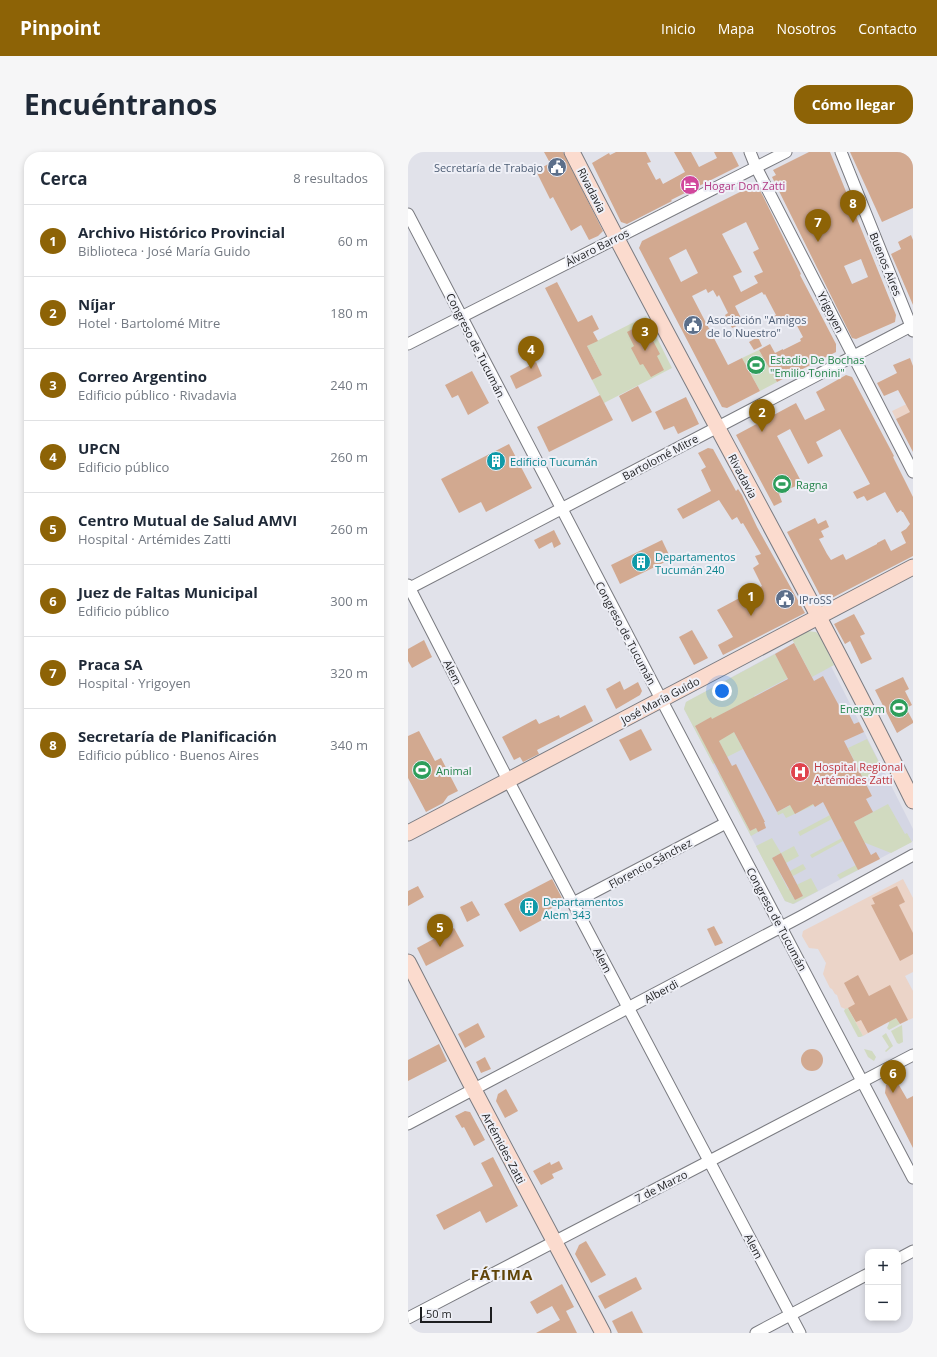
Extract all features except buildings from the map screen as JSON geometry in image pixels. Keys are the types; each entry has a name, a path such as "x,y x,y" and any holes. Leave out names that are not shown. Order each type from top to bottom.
{"main road":[{"name":"Rivadavia","path":"572,152 819,617 913,801"},
{"name":"José María Guido","path":"408,833 913,567"},
{"name":"Artémides Zatti","path":"408,962 603,1333"}],"street":[{"name":"Yrigoyen","path":"750,152 756,167 913,472"},
{"name":"Álvaro Barros","path":"408,344 616,237 786,152"},
{"name":"Buenos Aires","path":"841,152 912,328"},
{"name":"Congreso de Tucumán","path":"408,214 913,1178"},
{"name":"Bartolomé Mitre","path":"409,587 562,509 854,356 912,328"},
{"name":"Alem","path":"409,587 508,780 800,1333"},
{"name":"Florencio Sánchez","path":"573,903 726,823"},
{"name":"Alberdi","path":"408,1124 629,1008 913,855"},
{"name":"7 de Marzo","path":"408,1318 913,1055"},
{"path":"901,1257 913,1251"},
{"path":"756,1333 865,1276"}],"shaded area":[{"path":"913,401 913,411 896,419 892,411"},
{"name":"Hospital Regional Artémides Zatti","path":"794,643 812,676 831,666 913,829 913,841 794,904 785,901 684,709 686,702"},
{"path":"903,879 913,898 913,972 905,976 913,991 913,1018 900,1024 896,1018 890,1021 877,1014 883,1025 863,1036 848,1008 845,1009 841,1007 837,995 830,988 823,974 826,963 818,949 809,948 802,936 803,931"}],"green space":[{"path":"646,316 672,368 604,403 592,380 602,375 587,346"},
{"name":"Estadio De Bochas \"Emilio Tonini\"","path":"759,350 777,382 760,391 742,358"},
{"path":"807,631 816,632 820,636 834,665 812,677 792,639"},
{"path":"775,654 788,678 754,696 774,735 765,740 746,701 724,713 743,749 727,757 710,718 695,726 715,763 713,764 684,709 686,702"},
{"path":"867,739 883,770 864,780 848,748"},
{"path":"719,772 750,831 756,828 758,832 751,836 718,773"},
{"path":"810,799 814,805 786,818 783,813 778,815 777,812 789,806 787,801"},
{"path":"888,804 905,834 907,833 912,842 891,853 853,838 854,822"},
{"path":"830,815 832,819 800,836 798,832"},
{"path":"772,838 781,853 772,858 788,889 811,878 818,891 793,904 785,901 756,846","holes":["798,888 803,896 795,900 790,892"]},
{"path":"842,838 843,841 812,858 810,855"},
{"path":"794,846 799,856 786,863 781,853"},
{"path":"803,864 806,869 793,876 790,871"},
{"path":"856,865 858,870 840,879 837,875"},
{"path":"848,1008 863,1036 858,1037 844,1011"},
{"path":"883,1010 890,1021 896,1018 900,1024 889,1030 887,1028 889,1023"},
{"path":"902,1025 903,1042 899,1044 891,1031"},
{"path":"886,1033 893,1046 886,1052 885,1051 889,1047 882,1036"},
{"path":"864,1049 872,1051 876,1057 874,1061 868,1057"}],"place":[{"name":"Secretaría de Trabajo","path":"557,167"},
{"name":"Hogar Don Zatti","path":"690,185"},
{"name":"Secretaría de Planificación","path":"853,223"},
{"name":"Praca SA","path":"818,242"},
{"name":"Asociación \"Amigos de lo Nuestro\"","path":"693,325"},
{"name":"Correo Argentino","path":"645,351"},
{"name":"Estadio De Bochas \"Emilio Tonini\"","path":"756,365"},
{"name":"UPCN","path":"531,369"},
{"name":"Níjar","path":"762,432"},
{"name":"Edificio Tucumán","path":"496,461"},
{"name":"Ragna","path":"782,484"},
{"name":"Departamentos Tucumán 240","path":"641,562"},
{"name":"IProSS","path":"785,599"},
{"name":"Archivo Histórico Provincial","path":"751,616"},
{"name":"Energym","path":"899,708"},
{"name":"Animal","path":"422,770"},
{"name":"Hospital Regional Artémides Zatti","path":"800,772"},
{"name":"Departamentos Alem 343","path":"529,907"},
{"name":"Centro Mutual de Salud AMVI","path":"440,947"},
{"name":"Juez de Faltas Municipal","path":"893,1093"}],"district":[{"name":"FÁTIMA","path":"502,1274"}]}
